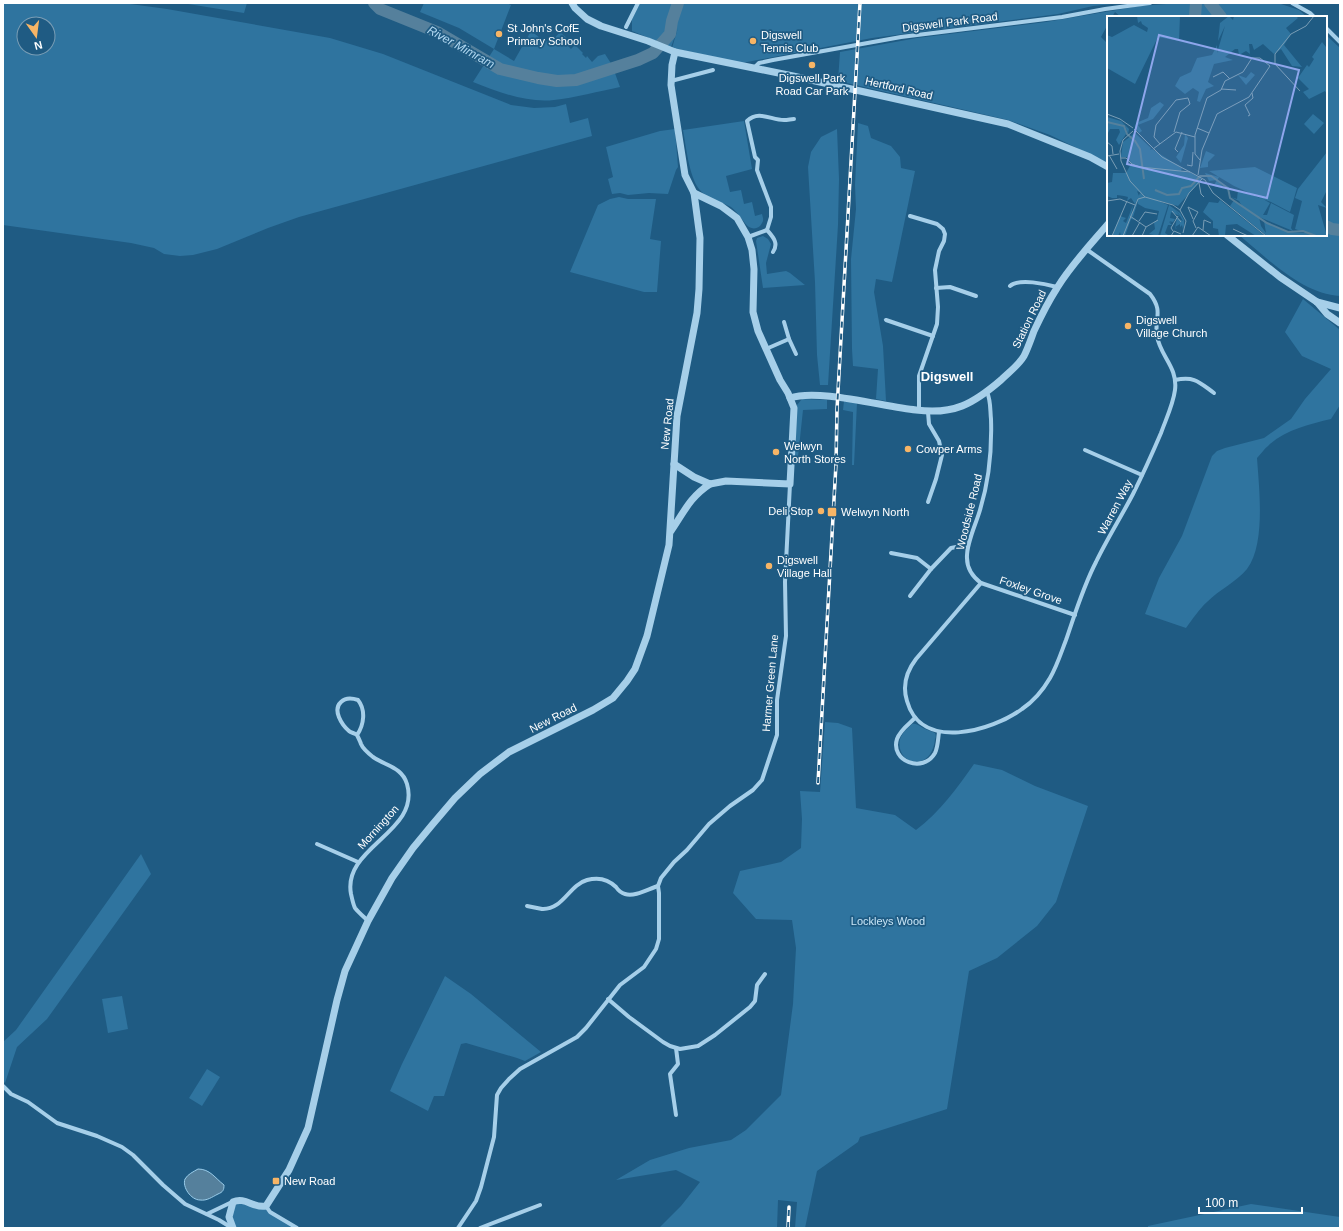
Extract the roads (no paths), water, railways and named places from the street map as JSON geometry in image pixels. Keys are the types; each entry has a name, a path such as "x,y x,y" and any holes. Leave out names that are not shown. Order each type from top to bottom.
{"street":[{"name":"Hertford Road","path":"572,3 575,8 587,19 601,26 648,41 675,52 1008,124 1090,157 1107,166"},
{"path":"626,27 638,3"},
{"name":"Digswell Park Road","path":"754,68 759,63 773,60 901,37 1062,17 1150,3"},
{"path":"1292,3 1313,16"},
{"path":"1327,29 1340,42"},
{"path":"675,52 671,80 684,170 694,193"},
{"path":"671,80 714,70"},
{"path":"767,230 771,217 771,207 757,170 758,160 755,156 747,121 752,117 758,116 786,120 794,119"},
{"name":"Harmer Green Lane","path":"658,886 666,870 687,850 709,824 730,806 753,790 762,780 777,735 777,700 786,636 785,582 794,408 758,331 753,312 754,259 748,237 737,218 731,213 721,206 694,193"},
{"name":"New Road","path":"266,1206 289,1170 308,1128 345,971 368,921 392,878 413,848 455,798 480,774 509,752 593,710 613,698 635,669 647,636 668,549 677,416 697,313 700,289 700,238 694,193"},
{"path":"910,216 937,224 945,231 945,237 939,251 935,270 938,307 937,324 920,376 919,411"},
{"name":"Station Road","path":"790,398 798,395 822,396 928,412 961,407 977,399 1018,364 1024,355 1042,314 1058,287 1086,249 1107,225"},
{"path":"748,237 767,230"},
{"path":"767,230 775,240 776,248 773,252"},
{"path":"1228,236 1280,277 1317,302 1327,314 1340,323"},
{"name":"Warren Way","path":"915,718 926,727 939,732 956,732 987,727 998,723 1023,709 1043,689 1058,662 1095,562 1142,475 1169,411 1175,380 1171,367 1157,338 1158,310 1155,301 1150,294 1086,249"},
{"path":"1010,286 1014,283 1024,282 1058,287"},
{"path":"936,288 950,287 976,296"},
{"path":"1317,302 1340,308"},
{"path":"886,320 933,336"},
{"path":"784,322 789,339 796,354"},
{"path":"766,349 789,339"},
{"path":"1175,380 1184,378 1192,379 1214,393"},
{"name":"Woodside Road","path":"981,583 975,579 969,568 967,548 980,508 990,464 990,408 987,392"},
{"path":"928,412 929,424 938,441 942,455 928,502"},
{"path":"1085,450 1142,475"},
{"path":"674,464 689,474 710,484"},
{"path":"670,532 691,500 710,484 726,481 790,484"},
{"path":"910,596 931,569 951,548 967,548"},
{"path":"891,553 917,558 931,569"},
{"path":"939,732 938,745 931,758 926,762 919,764 907,762 898,753 896,741 903,730 915,718 907,702 905,681 910,667 981,583"},
{"name":"Foxley Grove","path":"981,583 1075,615"},
{"name":"Mornington","path":"357,735 363,716 362,709 358,700 347,698 338,705 338,714 346,728 350,732 357,735 366,751 374,758 392,766 402,774 406,780 409,794 406,811 389,831 358,862 351,874 349,885 351,898 355,907 368,921"},
{"path":"317,844 358,862"},
{"path":"458,1228 476,1201 481,1186 494,1137 497,1095 501,1088 508,1078 520,1069 577,1037 586,1028 620,985 644,967 656,949 659,939 660,926 658,886 635,894 626,895 609,881 603,878 596,878 576,885 564,900 553,907 543,909 527,906"},
{"path":"608,999 629,1017 663,1042 680,1049 698,1046 726,1027 750,1007 755,1001 757,985 765,974"},
{"path":"676,1048 678,1064 670,1074 676,1115"},
{"path":"3,1086 11,1094 28,1102 57,1123 97,1136 122,1147 133,1155 163,1185 185,1204 219,1220 232,1228"},
{"path":"207,1214 236,1200 242,1200 259,1206 266,1206 270,1212 297,1228"},
{"path":"232,1228 230,1217 233,1202"},
{"path":"480,1228 540,1205"}],"waterway":[{"name":"River Mimram","path":"374,3 380,9 437,32 500,69 557,81 576,80 638,60 653,53 670,34 672,21 678,3"},
{"name":"River Mimram","path":"1195,16 1196,3"},
{"path":"1210,3 1220,16"},
{"name":"River Mimram","path":"1327,226 1340,230"}],"railway":[{"path":"818,783 860,3"},
{"path":"788,1228 789,1207"}],"place":[{"name":"St John's CofE Primary School","path":"499,34"},
{"name":"Digswell Tennis Club","path":"753,41"},
{"name":"Digswell Park Road Car Park","path":"812,65"},
{"name":"Digswell Village Church","path":"1128,326"},
{"name":"Cowper Arms","path":"908,449"},
{"name":"Welwyn North Stores","path":"776,452"},
{"name":"Deli Stop","path":"821,511"},
{"name":"Welwyn North","path":"832,512"},
{"name":"Digswell Village Hall","path":"769,566"},
{"name":"New Road","path":"276,1181"}],"district":[{"name":"Digswell","path":"947,376"}],"park label":[{"name":"Lockleys Wood","path":"888,921"}]}
